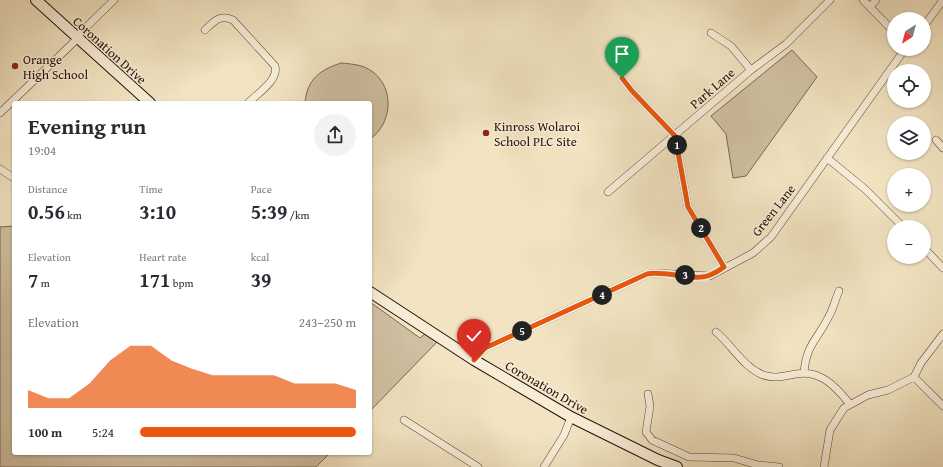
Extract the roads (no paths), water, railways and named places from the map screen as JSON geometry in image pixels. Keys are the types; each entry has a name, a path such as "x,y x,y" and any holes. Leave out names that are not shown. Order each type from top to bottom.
{"main road":[{"name":"Coronation Drive","path":"36,0 148,101"},
{"name":"Coronation Drive","path":"372,293 474,360 571,417 658,460 677,467"}],"street":[{"path":"12,101 114,0"},
{"name":"Park Lane","path":"608,192 751,70 786,44 830,0"},
{"path":"863,0 887,25"},
{"path":"870,7 876,0"},
{"path":"931,18 942,5"},
{"path":"205,30 215,20 224,17 228,18 273,62 276,70 273,79 250,101"},
{"path":"711,33 731,46 751,70"},
{"name":"Green Lane","path":"474,360 485,348 647,274 655,273 702,277 710,276 724,267 753,253 771,237 900,56"},
{"path":"622,78 632,91 675,136 688,207 724,267"},
{"path":"0,113 12,101"},
{"path":"936,140 943,148"},
{"path":"827,158 865,189 896,220"},
{"path":"2,171 12,172"},
{"path":"2,171 12,177"},
{"path":"931,255 943,268"},
{"path":"804,373 805,357 813,341 829,318 838,291"},
{"path":"716,332 728,342 748,366 763,375 780,377 804,373 827,380 838,389 849,404"},
{"path":"824,467 830,430 839,414 849,404 868,395 888,390 914,378 920,363 943,334"},
{"path":"914,378 943,406"},
{"path":"648,394 650,406 646,432 652,440 689,456 734,458 758,465 779,467"},
{"path":"544,467 564,435 571,417"},
{"path":"404,420 478,467"}],"place":[{"name":"Orange High School","path":"15,66"},
{"name":"Kinross Wolaroi School PLC Site","path":"486,133"}]}
